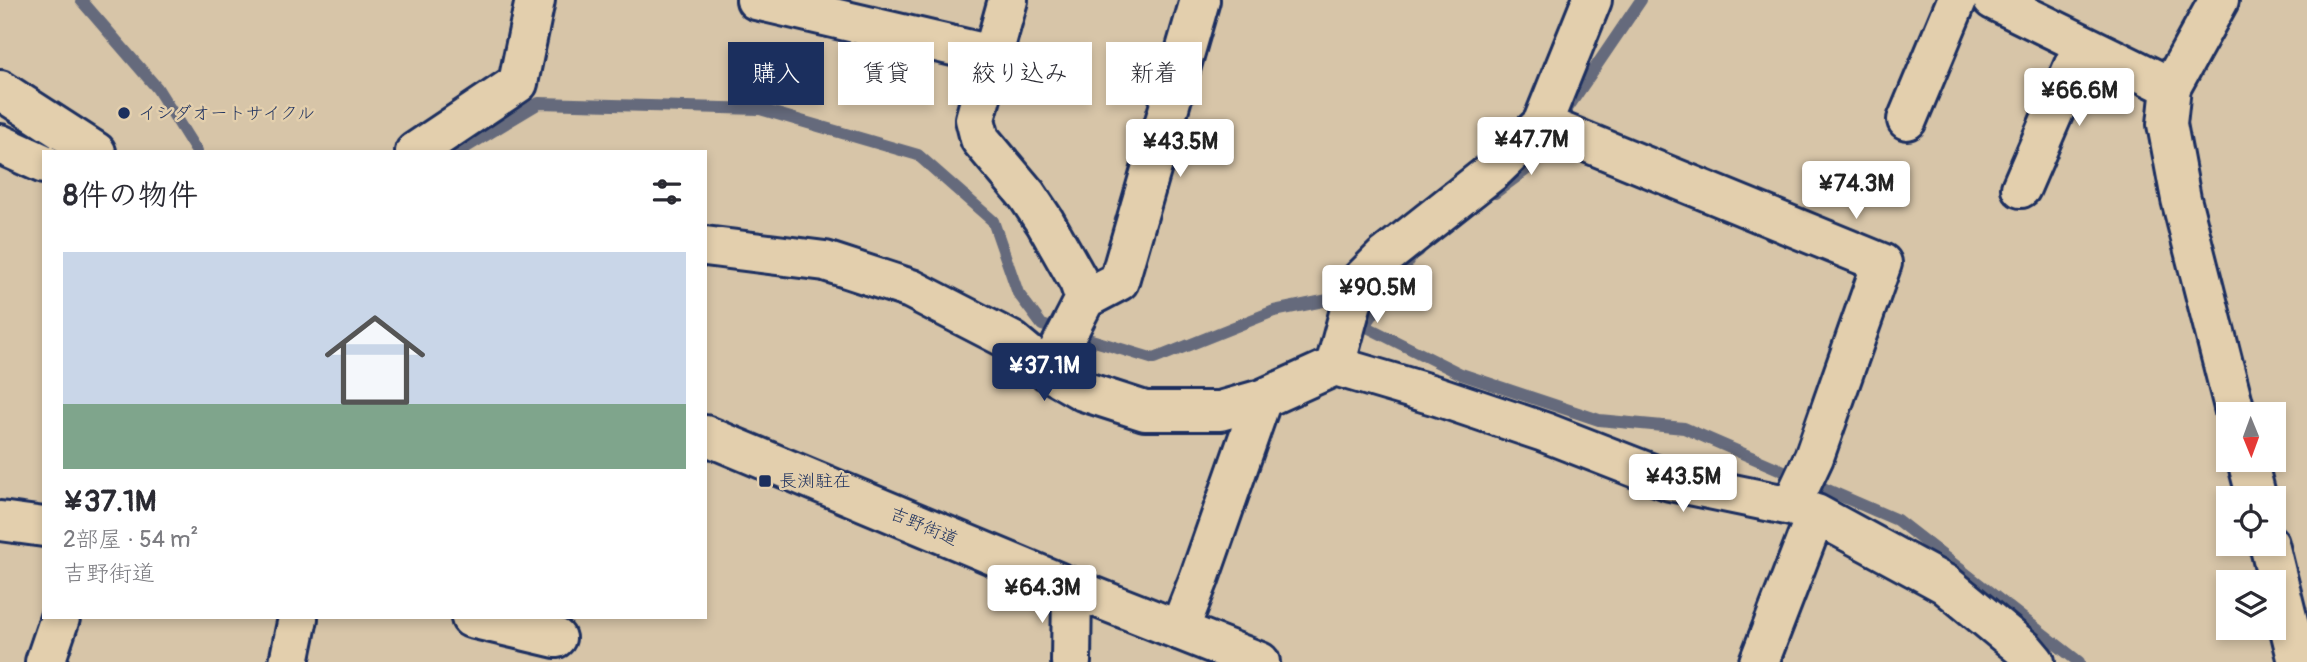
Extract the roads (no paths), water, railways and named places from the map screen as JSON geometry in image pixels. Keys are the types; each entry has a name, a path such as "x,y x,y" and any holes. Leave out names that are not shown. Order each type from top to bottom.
{"main road":[{"path":"418,150 518,83 535,0"},
{"path":"756,0 948,45"},
{"path":"996,42 1008,0"},
{"path":"1051,364 1082,305 1119,281 1200,0"},
{"path":"707,246 825,261 911,289 1051,364 1083,391 1145,411 1220,411 1262,399 1338,354 1357,284 1383,258 1493,171 1555,130 1592,0"},
{"path":"1907,120 1957,0"},
{"path":"1993,0 2171,87"},
{"path":"2218,0 2171,87 2167,124 2181,199 2233,402"},
{"path":"2021,188 2083,44"},
{"path":"0,90 93,150"},
{"path":"979,105 975,119 980,139 1033,204 1079,282 1082,305"},
{"path":"1555,130 1882,263 1814,457 1759,662"},
{"path":"0,144 42,163"},
{"path":"1338,354 1437,396 1544,432 1670,481 1800,508 1945,584 2025,650 2035,662"},
{"path":"1179,630 1262,399"},
{"name":"吉野街道","path":"707,436 1072,588 1260,662"},
{"path":"0,521 42,527"},
{"path":"2272,556 2298,662"},
{"path":"1072,588 1072,662"},
{"path":"45,662 60,619"},
{"path":"289,662 298,619"},
{"path":"475,619 556,638"}],"waterway":[{"path":"81,0 157,88 196,150"},
{"path":"1563,115 1641,0"},
{"path":"461,150 539,103 760,109 918,155 993,221 1018,293 1042,325 1154,359 1274,311 1333,299 1365,326 1461,374 1599,420 1684,428 1897,520 2079,662"},
{"path":"1495,193 1526,170 1541,148"},
{"path":"1365,326 1413,255 1419,251"}],"place":[{"name":"イシダオートサイクル","path":"124,113"},
{"name":"長渕駐在","path":"765,481"}]}
